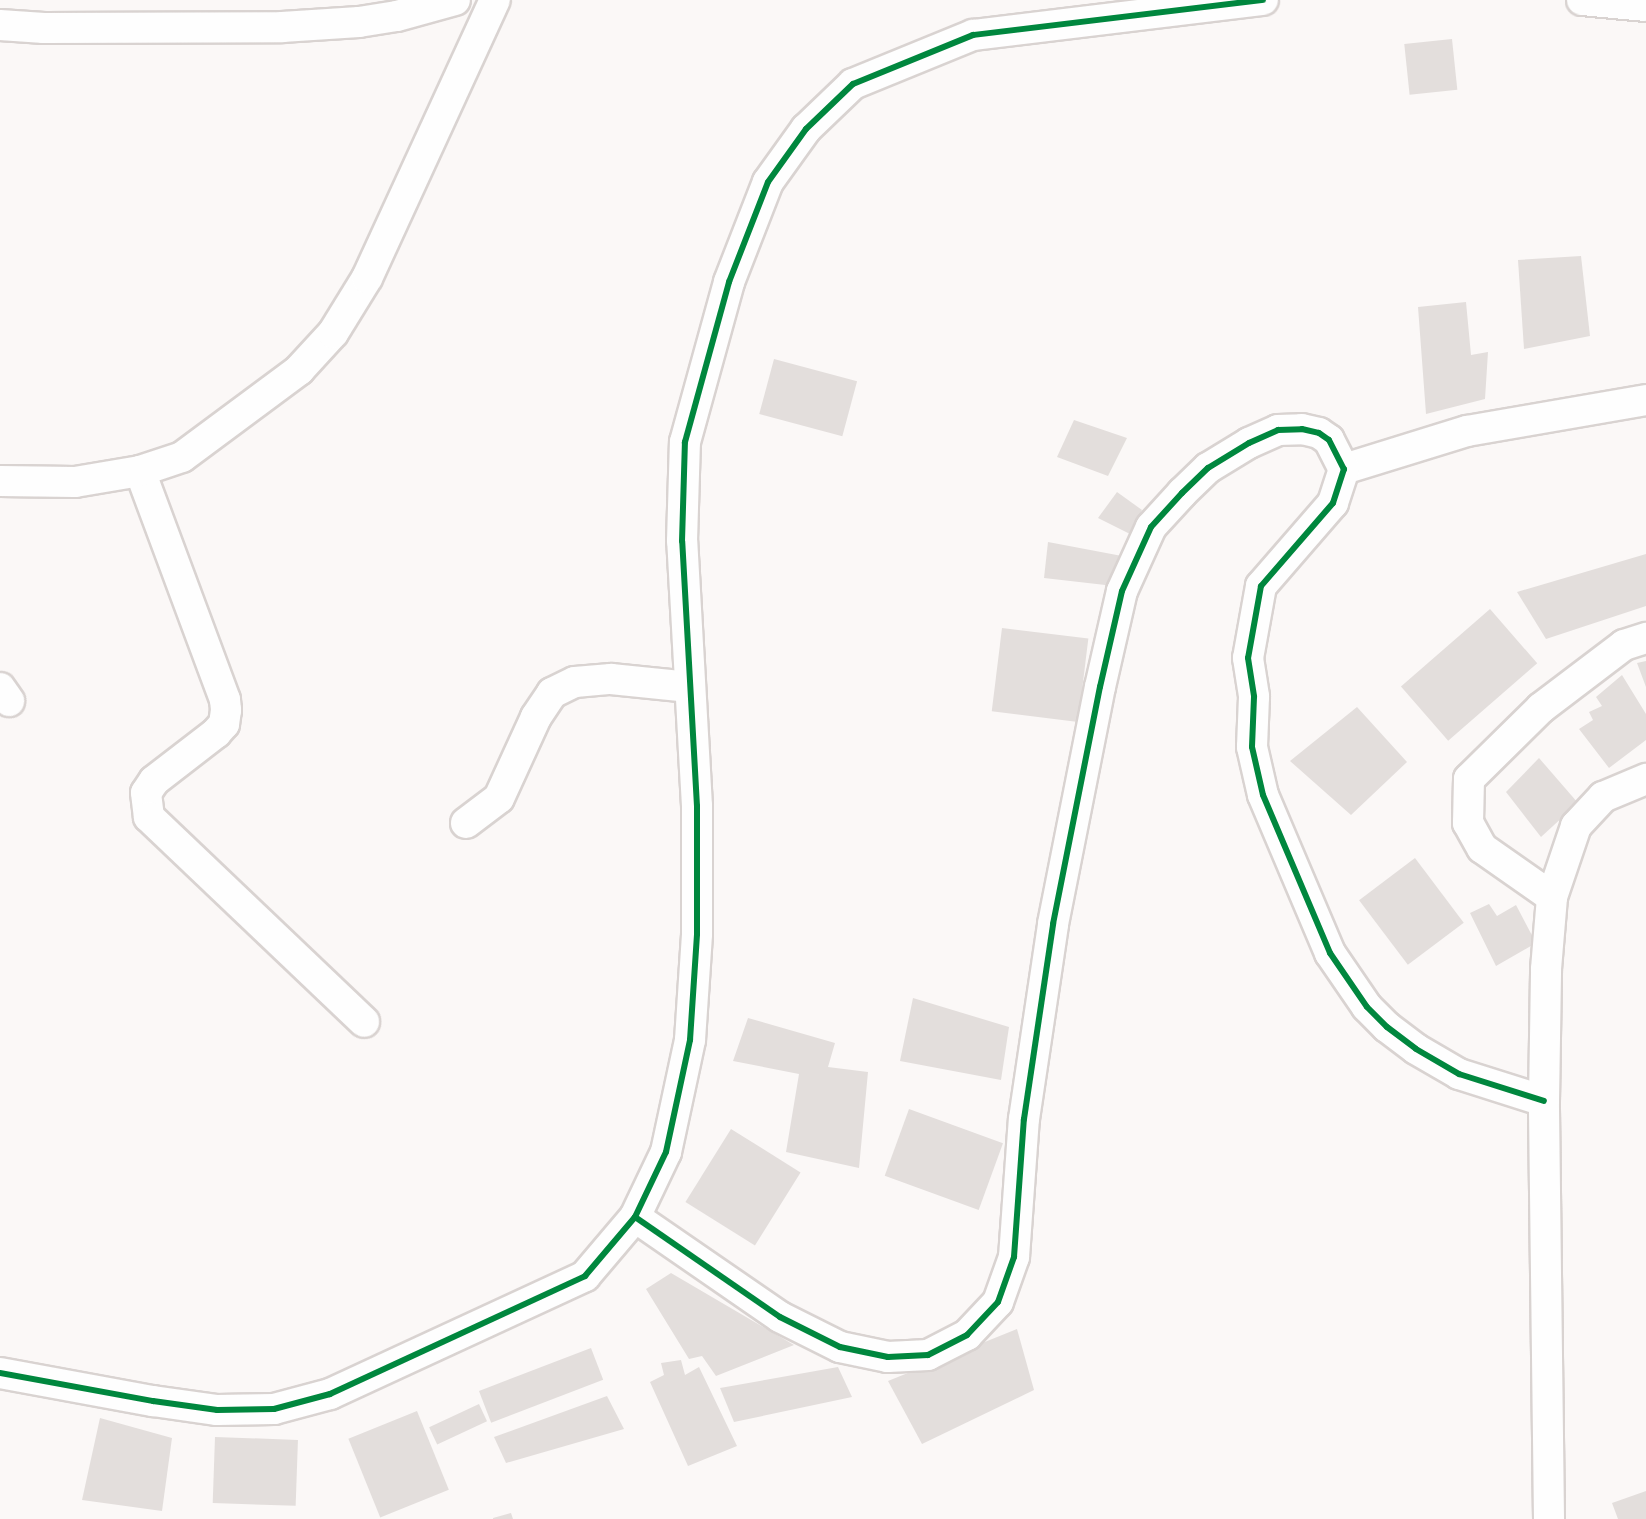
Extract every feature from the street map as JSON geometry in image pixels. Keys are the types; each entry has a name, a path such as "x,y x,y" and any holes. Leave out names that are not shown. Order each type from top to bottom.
{"street":[{"path":"0,25 44,28 282,27 359,22 406,14 455,0"},
{"path":"0,481 75,482 140,471 182,457 299,370 333,333 367,278 495,0"},
{"path":"0,1372 153,1401 217,1410 274,1409 330,1394 585,1276 635,1216 666,1152 690,1040 697,933 697,806 682,541 685,442 729,282 768,182 806,129 853,84 973,35 1263,0"},
{"path":"1582,0 1646,6"},
{"path":"1344,469 1467,430 1646,400"},
{"path":"635,1216 780,1317 840,1347 888,1357 928,1355 968,1335 998,1302 1014,1257 1024,1119 1053,924 1100,687 1122,591 1151,527 1208,468 1249,443 1278,430 1302,429 1319,433 1329,440 1344,469 1334,503 1261,586 1248,658 1254,697 1252,747 1263,795 1330,953 1366,1007 1387,1027 1416,1049 1460,1074 1544,1101"},
{"path":"140,471 225,700 226,710 224,724 216,733 154,782 146,793 149,817 364,1022"},
{"path":"1552,897 1482,848 1468,823 1469,779 1541,708 1624,645 1646,638"},
{"path":"466,824 499,798 536,717 552,693 575,682 611,679 690,687"},
{"path":"1549,1519 1544,1101 1546,969 1552,897 1576,826 1603,797 1646,779"}],"building":[{"path":"1452,39 1457,90 1410,95 1404,44"},
{"path":"1581,256 1590,336 1524,349 1518,260"},
{"path":"1466,302 1471,355 1488,352 1485,399 1426,414 1418,307"},
{"path":"774,359 857,381 842,436 759,414"},
{"path":"1074,420 1127,438 1108,476 1057,457"},
{"path":"1117,492 1142,510 1130,534 1098,518"},
{"path":"1048,542 1122,556 1114,586 1044,578"},
{"path":"1646,554 1646,606 1546,639 1517,592"},
{"path":"1490,609 1537,663 1448,741 1401,686"},
{"path":"1002,628 1088,639 1078,722 992,711"},
{"path":"1646,661 1646,687 1637,663"},
{"path":"1622,675 1646,714 1646,740 1609,768 1579,729 1593,720 1589,712 1602,706 1596,697"},
{"path":"1357,707 1407,762 1351,815 1290,761"},
{"path":"1539,758 1578,803 1541,837 1506,792"},
{"path":"1415,858 1464,923 1408,965 1359,900"},
{"path":"1489,904 1497,916 1516,905 1536,943 1496,966 1470,913"},
{"path":"913,998 1009,1027 1001,1080 900,1061"},
{"path":"748,1018 835,1043 828,1067 868,1072 859,1168 786,1152 799,1074 733,1061"},
{"path":"909,1109 1003,1143 979,1210 885,1176"},
{"path":"731,1129 801,1172 755,1245 685,1202"},
{"path":"671,1273 794,1345 716,1376 702,1356 689,1359 646,1289"},
{"path":"1017,1329 1034,1390 922,1444 888,1381"},
{"path":"591,1348 603,1380 491,1423 479,1391"},
{"path":"681,1360 685,1375 699,1367 737,1446 688,1466 650,1382 664,1375 661,1363"},
{"path":"838,1367 852,1397 734,1422 720,1388"},
{"path":"607,1396 624,1429 506,1463 494,1437"},
{"path":"479,1404 487,1421 437,1444 429,1427"},
{"path":"417,1411 449,1490 380,1518 348,1439"},
{"path":"100,1418 172,1438 162,1511 82,1500"},
{"path":"215,1437 298,1440 296,1506 213,1503"},
{"path":"1646,1491 1646,1519 1618,1519 1612,1503"},
{"path":"511,1513 513,1519 493,1519 493,1518"}],"cycle path":[{"path":"0,1373 153,1401 217,1410 274,1409 330,1394 585,1276 635,1217 666,1152 690,1040 697,934 697,806 682,541 685,442 729,282 768,182 806,129 853,84 973,35 1263,0"},
{"path":"635,1217 780,1317 840,1347 888,1357 928,1355 967,1335 998,1302 1014,1257 1024,1119 1053,924 1100,687 1122,591 1151,527 1182,493 1208,468 1249,443 1278,430 1302,429 1319,433 1329,440 1344,469 1333,503 1261,586 1248,658 1254,697 1252,747 1263,795 1330,953 1367,1007 1387,1027 1416,1049 1459,1074 1544,1101"}]}
